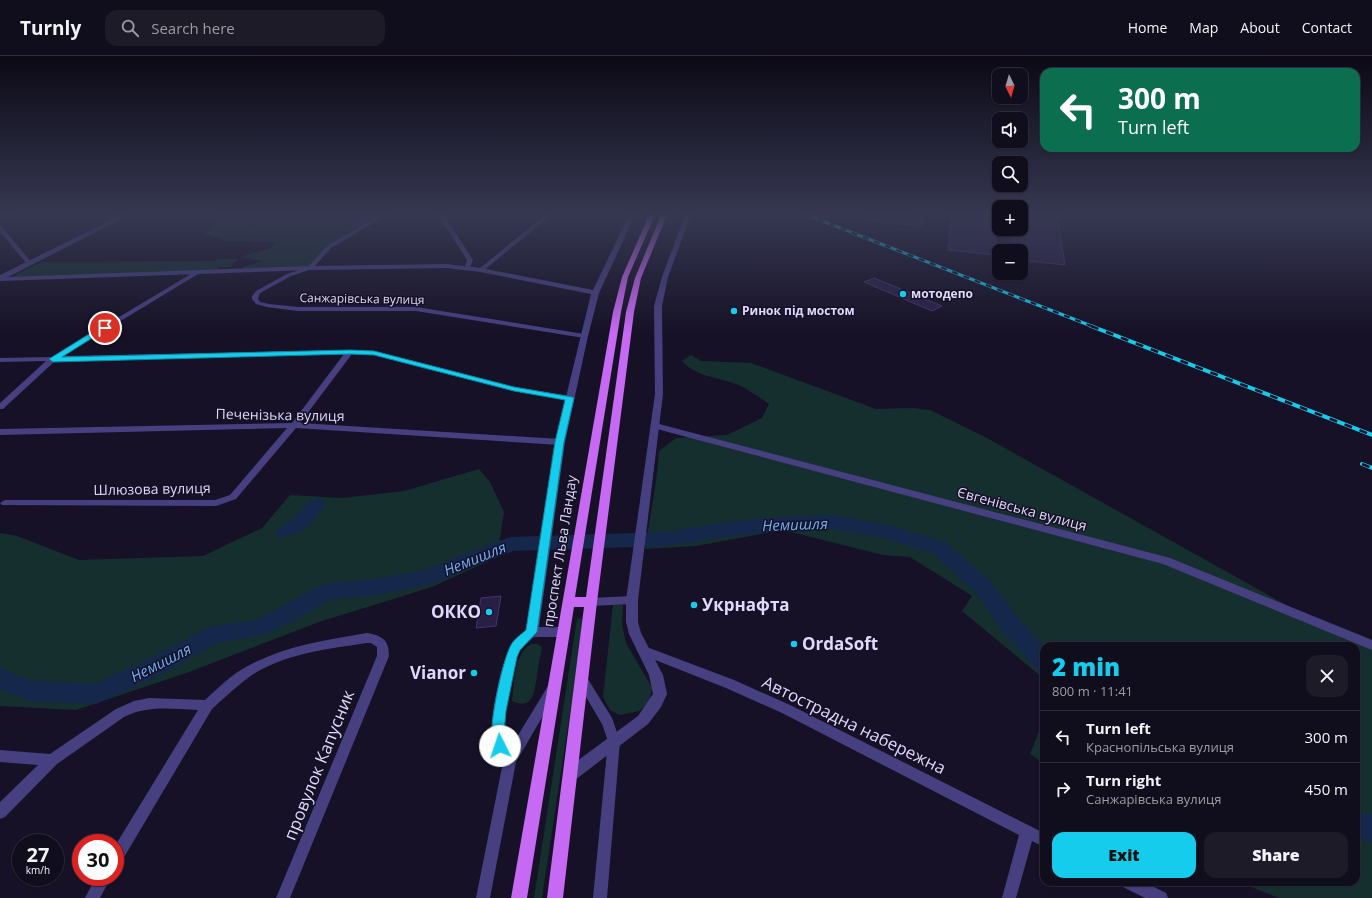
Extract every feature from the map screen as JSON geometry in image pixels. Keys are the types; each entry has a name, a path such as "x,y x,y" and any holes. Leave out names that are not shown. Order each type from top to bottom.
{"main road":[{"name":"проспект Льва Ландау","path":"519,898 617,312 625,277 635,254"},
{"path":"555,898 591,602 630,312 638,278 648,254"},
{"path":"568,602 591,602"}],"street":[{"path":"22,254 30,264"},
{"path":"0,278 49,254"},
{"path":"310,268 322,254"},
{"path":"466,254 470,260 468,269"},
{"path":"481,270 500,254"},
{"path":"510,761 500,746 498,732 500,711 512,657 516,647 532,632 560,442 595,293 613,254"},
{"path":"570,775 643,720 656,703 660,694 656,675 634,634 632,622 632,600 640,528 656,426 659,394 658,306 665,277 673,254"},
{"path":"0,278 196,273 310,268 446,266 481,270 595,293"},
{"name":"Санжарівська вулиця","path":"310,268 274,282 258,292 255,299 258,302 269,306 298,309 416,309 584,336"},
{"path":"0,407 53,359 196,273"},
{"path":"0,360 350,352 374,353 514,389 570,398"},
{"name":"Шлюзова вулиця","path":"5,503 216,503 233,496 294,425 350,352"},
{"name":"Печенізька вулиця","path":"0,432 294,425 560,442"},
{"name":"Євгенівська вулиця","path":"656,426 1166,561 1372,645"},
{"path":"591,602 632,600"},
{"path":"532,632 563,632"},
{"name":"провулок Капусник","path":"208,705 249,671 278,656 308,648 367,638 374,638 383,645 383,656 284,898"},
{"name":"Автострадна набережна","path":"644,651 730,684 786,709 1040,838"},
{"path":"582,680 608,722 614,741 600,898"},
{"path":"483,898 510,761 554,686"},
{"path":"0,812 52,760 114,717 134,706 162,702 208,705 124,844"},
{"path":"0,756 52,760"},
{"path":"1008,898 1027,832"},
{"path":"92,898 99,886"},
{"path":"1136,886 1161,898"}],"green space":[{"path":"249,254 322,254 310,268 244,270 242,268 245,266 263,261 243,258 243,256"},
{"path":"217,259 238,259 230,267 217,267 220,270 11,278 42,262 216,261"},
{"path":"691,355 701,361 751,363 876,409 911,408 930,410 987,438 1322,625 1372,642 1372,898 1279,898 1249,886 1360,886 1360,642 1040,642 1040,676 962,611 972,596 910,557 883,555 783,530 696,546 645,549 655,488 659,451 676,438 727,435 762,418 769,404 740,386 700,373 687,366 682,361"},
{"path":"479,469 490,482 504,512 497,557 432,587 319,622 189,672 76,710 0,706 0,533 17,536 79,560 203,556 262,528 290,495 342,498 404,491"},
{"path":"613,605 623,605 622,625 626,643 652,688 649,703 639,711 620,715 610,710 603,697"},
{"path":"581,618 579,653 542,898 534,898 577,619"},
{"path":"531,644 538,644 542,647 535,688 531,698 524,704 512,701 518,662 525,649"},
{"path":"1040,729 1040,760 1030,754"}],"water":[{"path":"320,499 325,505 312,522 301,532 277,538 275,532 296,516 311,500"}],"building":[{"path":"1028,254 1063,254 1065,265 1028,261"},
{"name":"мотодепо","path":"874,278 942,306 932,311 864,282"},
{"name":"ОККО","path":"501,596 496,626 476,628 481,598"}],"waterway":[{"name":"Немишля","path":"0,678 29,691 96,694 155,667 213,635 260,628 329,591 378,587 432,576 468,560 511,544 665,539 730,529 792,523 832,522 885,531 940,548 983,587 1012,627 1040,658"},
{"name":"Немишля","path":"1360,826 1372,829"}],"railway":[{"path":"908,254 1094,327"},
{"path":"1091,326 1372,435"},
{"path":"1362,464 1372,468"}],"place":[{"name":"мотодепо","path":"903,294"},
{"name":"Ринок під мостом","path":"734,311"},
{"name":"Укрнафта","path":"694,605"},
{"name":"ОККО","path":"489,612"},
{"name":"OrdaSoft","path":"794,644"},
{"name":"Vianor","path":"474,673"}],"route":[{"path":"105,328 53,359 350,352 374,353 514,389 570,398 557,458 545,552 532,632 516,647 512,657 500,711 498,732 500,746"}]}
